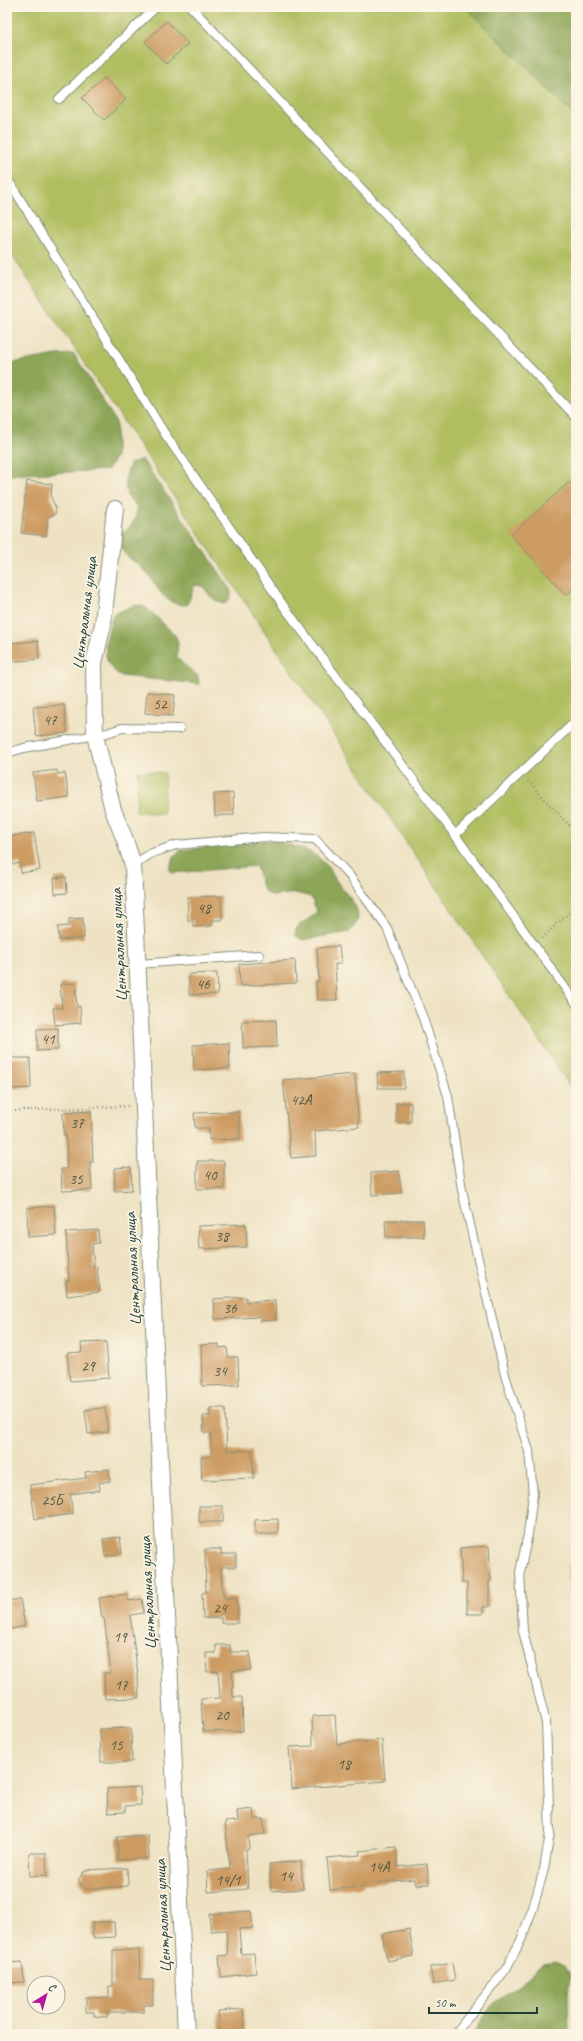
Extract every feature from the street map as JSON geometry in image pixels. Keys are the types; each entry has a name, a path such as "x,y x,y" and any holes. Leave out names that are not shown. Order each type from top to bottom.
{"street":[{"name":"Центральная улица","path":"115,509 103,624 94,663 95,735 113,810 126,840 133,865 186,2034"}],"lane":[{"path":"60,99 156,7"},
{"path":"191,7 576,417"},
{"path":"7,178 165,434 285,608 455,834 576,1003"},
{"path":"455,834 576,721"},
{"path":"7,753 24,748 95,735 122,728 180,729"},
{"path":"133,865 152,853 176,845 264,837 315,839 348,874 387,928 423,1018 448,1096 462,1190 505,1375 529,1451 533,1494 528,1534 520,1572 523,1631 546,1723 550,1832 544,1869 534,1908 521,1940 506,1969 455,2034"},
{"path":"138,964 259,955"}],"path":[{"path":"520,773 576,833"},
{"path":"535,945 576,906"},
{"path":"7,1111 144,1105"}],"green space":[{"path":"7,7 465,7 576,116 576,1095 7,248"},
{"path":"465,7 576,7 576,116"},
{"path":"74,354 116,422 116,456 108,470 7,475 7,364 56,355"},
{"path":"142,459 228,585 231,591 231,596 225,604 212,598 203,586 195,585 187,605 172,602 166,599 146,572 122,550 118,536 132,524 137,512 137,507 127,496 125,480 130,464"},
{"path":"135,605 142,606 149,610 175,635 178,642 177,657 198,676 199,684 122,676 114,671 106,657 106,640 108,631 114,614"},
{"path":"138,771 165,773 163,814 136,812"},
{"path":"271,840 305,850 315,855 325,864 356,907 358,919 349,932 302,940 295,935 296,930 300,924 314,915 317,911 311,897 296,893 273,896 266,893 262,887 256,866 173,873 169,869 175,855 181,850"},
{"path":"576,1557 576,1624 568,1568"},
{"path":"554,1961 565,1965 570,1975 568,1996 569,2031 567,2034 473,2034 491,2005 520,1985 543,1963"}],"building":[{"path":"167,21 188,44 166,64 145,42"},
{"path":"105,78 126,100 104,120 82,98"},
{"path":"27,481 52,484 51,498 56,508 55,514 48,517 46,536 21,533"},
{"path":"569,482 576,490 576,586 566,595 511,535"},
{"path":"38,641 39,659 7,662 7,643"},
{"path":"147,692 175,695 173,716 145,713"},
{"path":"64,705 67,733 36,736 33,707"},
{"path":"57,770 58,774 65,773 69,797 37,801 33,773"},
{"path":"233,793 234,815 215,816 214,794"},
{"path":"34,833 40,870 21,873 20,863 7,865 7,837"},
{"path":"66,877 67,893 55,894 54,878"},
{"path":"221,896 222,920 211,920 211,926 193,927 193,921 188,921 187,897"},
{"path":"83,918 84,938 59,940 58,927 69,926 69,919"},
{"path":"339,946 341,964 335,964 337,1000 317,1000 316,981 319,981 317,948"},
{"path":"295,960 296,983 240,986 239,964"},
{"path":"217,973 218,994 189,995 189,974"},
{"path":"75,983 77,1007 80,1006 81,1023 55,1025 53,1008 62,1008 60,984"},
{"path":"276,1020 277,1047 243,1048 242,1021"},
{"path":"58,1028 58,1050 37,1051 37,1029"},
{"path":"229,1043 230,1068 194,1070 193,1045"},
{"path":"7,1058 30,1058 31,1088 7,1089"},
{"path":"404,1072 404,1088 378,1088 377,1073"},
{"path":"355,1074 359,1127 315,1131 316,1156 291,1158 283,1080"},
{"path":"396,1103 411,1103 411,1122 396,1122"},
{"path":"91,1111 93,1162 90,1162 92,1190 62,1191 61,1169 67,1169 66,1135 64,1135 63,1113"},
{"path":"239,1112 240,1139 209,1140 209,1128 195,1128 194,1113"},
{"path":"197,1161 224,1161 224,1189 197,1189"},
{"path":"131,1167 132,1190 115,1191 114,1168"},
{"path":"399,1171 401,1193 372,1195 371,1173"},
{"path":"54,1206 56,1235 28,1237 27,1208"},
{"path":"385,1220 423,1220 424,1237 386,1237"},
{"path":"246,1224 247,1247 199,1249 198,1226"},
{"path":"98,1230 99,1243 92,1244 94,1268 97,1267 100,1292 67,1296 66,1281 69,1281 66,1232"},
{"path":"246,1297 246,1302 275,1300 276,1320 260,1321 259,1317 215,1319 214,1299"},
{"path":"106,1342 109,1378 70,1381 67,1353 82,1352 81,1343"},
{"path":"219,1344 219,1348 227,1347 228,1357 238,1357 239,1385 202,1386 201,1345"},
{"path":"105,1408 108,1432 88,1434 85,1410"},
{"path":"210,1408 225,1408 227,1451 252,1450 254,1478 202,1480 201,1457 211,1457 211,1433 204,1433 203,1416 210,1416"},
{"path":"109,1469 110,1481 99,1483 100,1490 70,1494 73,1514 35,1519 30,1485 86,1478 85,1472"},
{"path":"199,1506 223,1506 223,1522 199,1522"},
{"path":"278,1519 278,1534 255,1534 255,1520"},
{"path":"120,1537 122,1554 105,1556 103,1539"},
{"path":"489,1546 491,1581 489,1582 489,1607 483,1607 483,1614 467,1614 467,1583 462,1583 460,1548"},
{"path":"205,1549 221,1549 221,1554 236,1554 236,1567 221,1567 222,1592 224,1598 237,1597 238,1623 221,1623 221,1618 203,1618 202,1593 206,1592"},
{"path":"127,1594 128,1601 142,1599 144,1613 130,1615 138,1675 139,1698 105,1699 104,1673 111,1673 104,1618 102,1618 99,1598"},
{"path":"20,1599 25,1626 7,1630 7,1601"},
{"path":"216,1645 230,1645 230,1652 250,1652 251,1670 232,1671 233,1697 242,1697 243,1731 203,1732 201,1699 220,1698 218,1671 207,1672 206,1653 216,1653"},
{"path":"335,1715 337,1744 382,1740 385,1781 292,1789 289,1747 313,1746 312,1716"},
{"path":"131,1728 132,1762 101,1762 100,1729"},
{"path":"140,1787 141,1805 125,1806 125,1812 108,1813 107,1789"},
{"path":"253,1809 254,1819 263,1819 265,1834 248,1836 249,1849 246,1850 248,1889 208,1892 207,1871 230,1869 225,1822 238,1821 237,1811"},
{"path":"148,1835 149,1858 118,1860 117,1837"},
{"path":"396,1847 398,1867 427,1864 429,1884 416,1885 415,1879 363,1884 363,1887 330,1890 327,1858 360,1855 359,1851"},
{"path":"29,1853 46,1853 47,1875 30,1876"},
{"path":"301,1861 303,1889 271,1891 269,1864"},
{"path":"127,1868 128,1886 85,1889 78,1880 85,1870"},
{"path":"251,1911 253,1928 239,1929 241,1954 254,1953 256,1973 221,1977 219,1956 228,1955 226,1930 211,1931 209,1914"},
{"path":"92,1922 114,1922 115,1937 93,1938"},
{"path":"409,1929 414,1956 387,1961 382,1934"},
{"path":"113,1950 139,1950 140,1980 153,1980 153,2005 144,2005 144,2012 107,2012 107,2017 94,2016 94,2012 86,2012 86,1997 109,1998 109,1986 113,1986"},
{"path":"22,1962 24,1982 7,1983 7,1963"},
{"path":"452,1963 455,1980 433,1984 430,1967"},
{"path":"243,2009 245,2033 220,2034 218,2011"}]}
